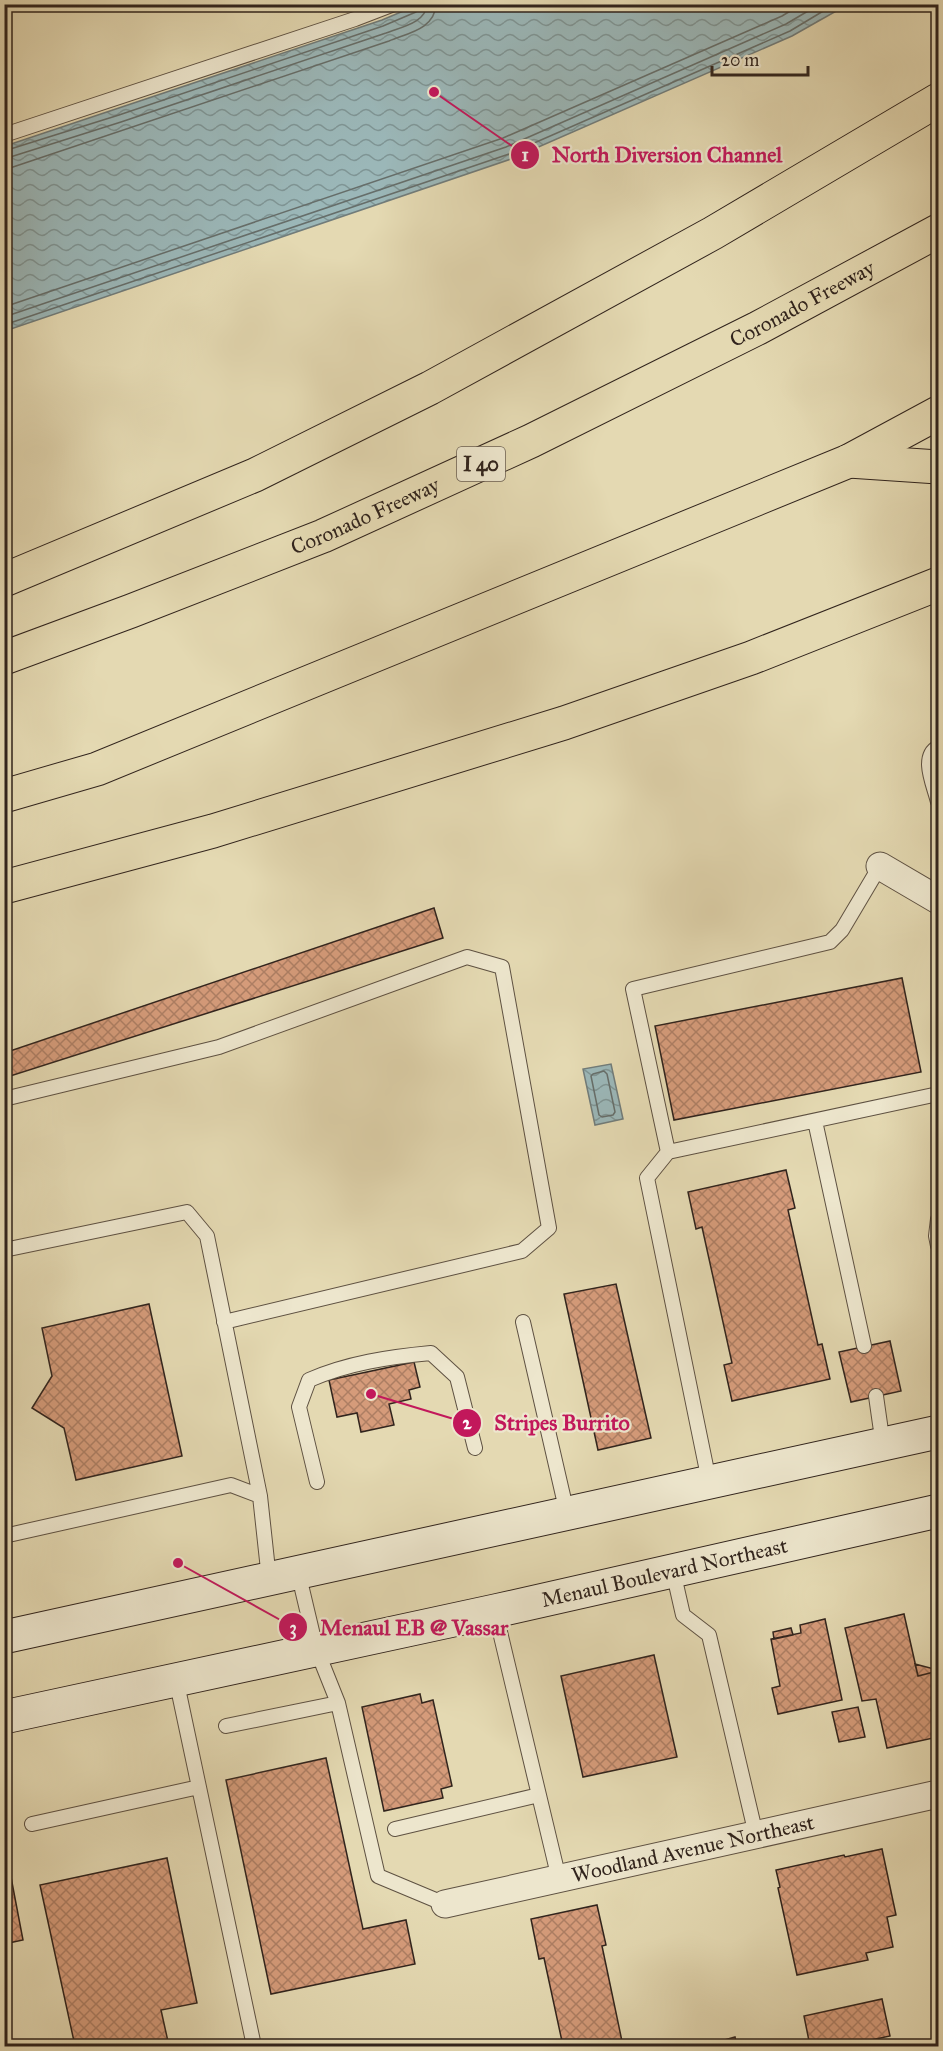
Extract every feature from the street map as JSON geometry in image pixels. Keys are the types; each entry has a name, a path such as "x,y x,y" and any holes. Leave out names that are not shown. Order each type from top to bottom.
{"highway":[{"path":"4,580 255,474 429,388 713,233 939,100"},
{"name":"Coronado Freeway","path":"4,658 323,536 510,451 758,328 939,231"},
{"path":"4,796 97,770 849,461 939,413"},
{"path":"849,461 939,467"},
{"path":"4,887 213,831 564,723 751,658 939,584"}],"main road":[{"path":"4,1637 939,1432"},
{"name":"Menaul Boulevard Northeast","path":"4,1717 495,1611 939,1511"}],"street":[{"path":"880,866 938,897"},
{"name":"Woodland Avenue Northeast","path":"445,1904 939,1794"}],"lane":[{"path":"4,135 355,20 394,4"},
{"path":"939,747 932,751 928,761 939,802"},
{"path":"668,1152 633,989 830,942 842,930 880,866"},
{"path":"4,1099 219,1047 467,957 502,967 549,1228 522,1251 224,1322"},
{"path":"709,1481 647,1178 668,1152 939,1094"},
{"path":"815,1121 864,1346"},
{"path":"4,1250 187,1212 207,1236 260,1496 283,1576 338,1702 378,1876 445,1904"},
{"path":"939,1219 936,1236 939,1246"},
{"path":"524,1322 567,1513"},
{"path":"317,1482 299,1407 309,1380 329,1371 392,1356 431,1353 457,1377 475,1448"},
{"path":"876,1396 883,1445"},
{"path":"4,1536 231,1485 260,1496"},
{"path":"673,1571 683,1615 709,1635 756,1836"},
{"path":"495,1611 559,1879"},
{"path":"176,1679 254,2046"},
{"path":"226,1726 338,1702"},
{"path":"32,1824 199,1787"},
{"path":"395,1830 539,1795"}],"water":[{"path":"420,4 847,5 792,36 511,159 5,331 5,146 382,20"},
{"path":"611,1064 623,1119 595,1125 583,1069"}],"building":[{"path":"434,908 443,938 4,1078 4,1053"},
{"path":"902,978 921,1072 674,1120 655,1026"},
{"path":"786,1170 795,1208 788,1210 818,1345 822,1344 830,1379 732,1401 724,1365 732,1363 702,1227 696,1229 688,1192"},
{"path":"616,1284 651,1438 598,1450 564,1294"},
{"path":"149,1304 182,1456 76,1480 64,1428 32,1408 52,1376 42,1328"},
{"path":"890,1341 901,1391 851,1402 839,1352"},
{"path":"414,1362 420,1387 409,1390 411,1399 389,1404 394,1425 361,1432 357,1413 337,1417 329,1380"},
{"path":"904,1614 918,1676 938,1671 938,1737 887,1748 876,1699 862,1701 845,1628"},
{"path":"825,1619 842,1700 778,1714 772,1688 780,1686 771,1639 801,1633 800,1625"},
{"path":"791,1628 793,1635 774,1639 773,1632"},
{"path":"654,1655 677,1757 583,1777 561,1676"},
{"path":"915,1664 938,1670 938,1671 918,1676"},
{"path":"420,1694 422,1703 433,1700 452,1786 441,1789 443,1798 384,1811 362,1707"},
{"path":"858,1707 865,1737 839,1742 832,1712"},
{"path":"326,1758 363,1929 406,1920 415,1964 271,1994 226,1780"},
{"path":"938,1829 938,1858 933,1830"},
{"path":"882,1849 896,1915 887,1917 893,1947 866,1953 868,1960 797,1975 776,1870"},
{"path":"6,1851 23,1940 4,1944 4,1852"},
{"path":"167,1858 197,2003 161,2010 169,2046 75,2046 40,1885"},
{"path":"597,1905 606,1945 602,1946 623,2046 563,2046 544,1958 539,1959 531,1919"},
{"path":"882,1999 890,2036 843,2046 810,2046 804,2016"},
{"path":"735,2037 737,2046 710,2046 710,2044"}],"place":[{"name":"North Diversion Channel","path":"434,92"},
{"name":"Stripes Burrito","path":"371,1394"},
{"name":"Menaul EB @ Vassar","path":"178,1563"}]}
